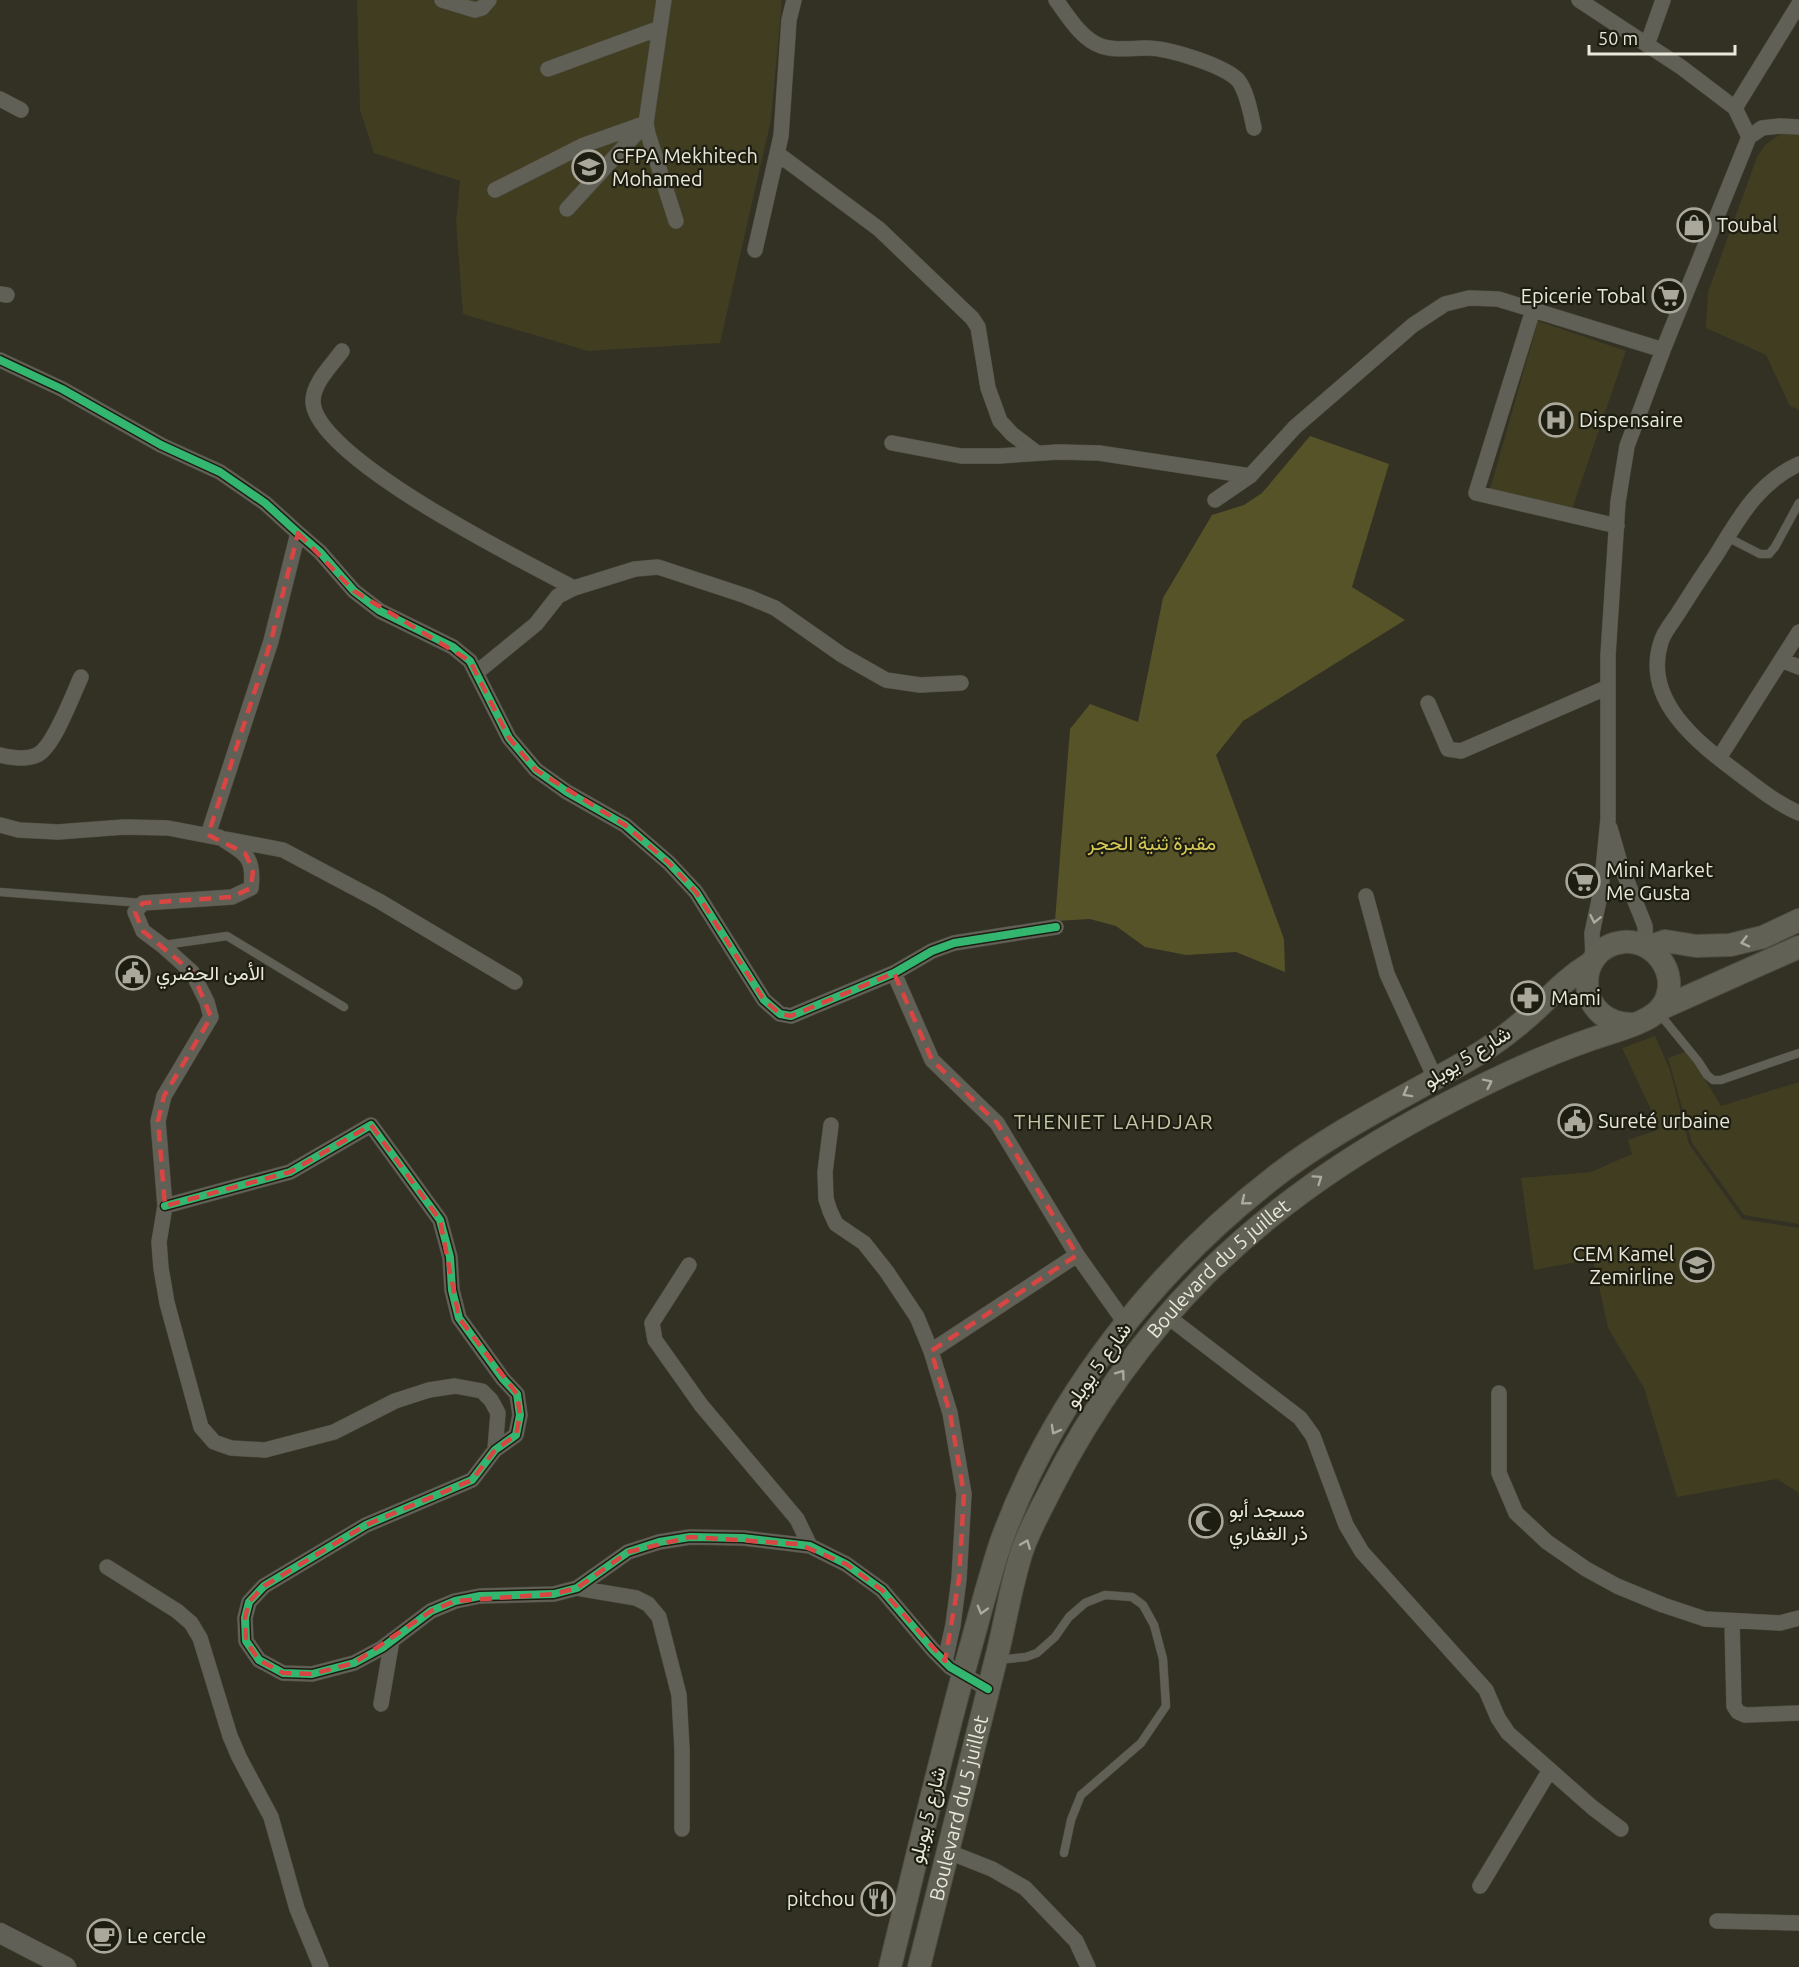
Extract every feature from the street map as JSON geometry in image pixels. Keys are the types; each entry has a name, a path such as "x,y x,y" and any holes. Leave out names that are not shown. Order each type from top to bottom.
{"main road":[{"path":"1647,946 1665,941 1696,946 1730,945 1763,937 1799,920"},
{"path":"1659,1010 1668,990 1667,970 1663,961 1647,946 1636,943 1617,943 1599,953 1592,962 1587,983 1591,1002 1605,1017 1623,1024 1633,1024 1642,1022 1659,1010 1799,947"},
{"name":"شارع 5 يويلو","path":"890,1967 946,1738 1001,1543 1035,1466 1071,1402 1100,1357 1160,1282 1236,1208 1278,1174 1367,1115 1496,1042 1527,1017 1567,979 1592,962"},
{"name":"Boulevard du 5 juillet","path":"919,1967 1022,1551 1041,1509 1085,1428 1137,1352 1205,1275 1246,1236 1290,1199 1337,1166 1385,1136 1469,1092 1550,1055 1633,1024"}],"street":[{"path":"441,0 475,10 482,8 489,0"},
{"path":"664,0 646,123 676,221"},
{"path":"756,250 782,136 789,20 794,0"},
{"path":"1056,0 1084,36 1101,46 1120,49 1149,48 1176,52 1221,69 1238,81 1247,101 1254,128"},
{"path":"1579,0 1681,67 1735,108 1749,137"},
{"path":"1647,45 1663,0"},
{"path":"1735,108 1799,4"},
{"path":"548,69 660,28"},
{"path":"0,99 21,110"},
{"path":"495,190 584,145 646,123"},
{"path":"567,208 646,123"},
{"path":"1592,962 1592,933 1601,891 1608,819 1608,655 1618,502 1627,446 1749,137 1762,128 1799,127"},
{"path":"778,154 879,229 972,318 978,327 988,388 1000,421 1012,434 1037,453"},
{"path":"1215,500 1250,477 1295,427 1413,325 1445,304 1469,298 1497,299 1663,350"},
{"path":"1533,310 1476,493 1617,526"},
{"path":"342,351 318,384 313,400 316,417 344,448 414,500 574,588"},
{"path":"0,360 62,389 161,445 220,472 265,503 320,552 354,591 380,611 453,647 470,661 509,738 536,770 567,792 625,825 669,863 696,892 764,1000 780,1014 791,1016 894,974 932,951 954,943 1056,927"},
{"path":"892,443 961,456 1058,452 1099,453 1250,477"},
{"path":"1799,465 1786,470 1764,486 1740,516 1661,640 1657,665 1661,689 1669,708 1687,730 1781,806 1799,813"},
{"path":"214,836 271,641 298,533"},
{"path":"476,673 536,624 558,596 574,588 635,569 658,567 775,608 842,655 886,680 920,685 961,683"},
{"path":"1719,758 1799,632"},
{"path":"1781,660 1799,667"},
{"path":"0,755 15,758 38,754 50,744 81,677"},
{"path":"1428,703 1448,749 1461,751 1608,687"},
{"path":"1608,819 1620,867 1645,926 1647,946"},
{"path":"0,825 19,830 57,832 124,827 168,828 283,850 379,901 515,982"},
{"path":"214,836 245,854 253,870 251,888 232,897 143,903 135,912 143,932 163,946 192,972 207,1002 211,1017 164,1096 158,1121 165,1206 159,1242 161,1268 167,1303 201,1427 214,1442 231,1448 265,1450 334,1432 395,1401 429,1390 454,1386 482,1391 491,1400 498,1413 495,1450"},
{"path":"1366,896 1386,974 1435,1078"},
{"path":"894,974 932,1060 997,1123 1077,1255 1126,1324"},
{"path":"165,1206 290,1172 371,1125 440,1220 450,1257 452,1290 459,1318 496,1371 517,1394 520,1415 516,1435 495,1450 472,1480 366,1525 264,1586 249,1602 245,1618 246,1641 259,1660 283,1672 312,1674 354,1663 382,1648 431,1611 455,1600 480,1596 554,1594 576,1588 628,1552 658,1542 690,1537 743,1538 810,1546 846,1564 882,1590 945,1661 963,1675 988,1689"},
{"path":"831,1125 825,1172 826,1198 830,1211 836,1224 864,1244 887,1272 917,1317 931,1351 950,1413 963,1494 959,1579 953,1625 945,1661"},
{"path":"931,1351 1077,1255"},
{"path":"689,1265 652,1323 655,1340 701,1405 797,1519 810,1546"},
{"path":"1167,1316 1300,1418 1313,1436 1346,1525 1362,1552 1486,1690 1498,1718 1508,1733 1600,1814 1621,1829"},
{"path":"1499,1393 1499,1473 1516,1513 1547,1542 1586,1569 1617,1586 1705,1619 1780,1623 1799,1618"},
{"path":"107,1567 177,1611 191,1623 200,1638 230,1736 271,1817 297,1909 321,1967"},
{"path":"576,1588 636,1598 648,1604 659,1617 679,1695 682,1829"},
{"path":"1732,1621 1734,1706 1738,1712 1745,1716 1799,1713"},
{"path":"381,1704 392,1640"},
{"path":"1480,1886 1550,1770"},
{"path":"949,1852 992,1869 1025,1888 1076,1941 1088,1967"},
{"path":"1717,1921 1799,1923"},
{"path":"0,1933 66,1967"}],"lane":[{"path":"1727,537 1760,554 1769,554 1799,503"},
{"path":"0,892 143,903"},
{"path":"163,946 227,936 344,1007"},
{"path":"1659,1010 1713,1080 1721,1080 1799,1053"},
{"path":"996,1660 1026,1657 1037,1653 1055,1637 1070,1617 1085,1603 1105,1596 1132,1597 1143,1605 1154,1625 1163,1659 1166,1706 1142,1743 1081,1795 1071,1820 1064,1853"}],"highlighted area":[{"path":"298,533 354,591 470,661 509,738 536,770 625,825 669,863 696,892 764,1000 780,1014 791,1016 894,973 932,1060 997,1123 1077,1255 931,1351 950,1413 964,1494 959,1579 945,1661 882,1590 846,1564 798,1544 690,1537 628,1552 577,1588 554,1594 455,1601 431,1611 354,1663 312,1674 283,1673 259,1660 246,1641 245,1618 249,1602 264,1586 366,1525 472,1480 495,1450 516,1435 520,1415 517,1394 459,1318 440,1220 371,1125 290,1172 165,1206 158,1121 164,1096 211,1017 192,972 143,931 135,912 143,903 232,897 251,888 253,870 245,853 208,835 271,641"}],"shaded area":[{"name":"CFPA Mekhitech Mohamed","path":"357,0 782,0 771,120 720,343 588,351 463,314 456,222 460,181 374,153 360,110"},
{"path":"1799,133 1799,410 1790,406 1766,355 1706,328 1708,292 1757,157 1765,145 1779,135"},
{"name":"Dispensaire","path":"1538,321 1626,351 1572,509 1490,489"},
{"name":"CEM Kamel Zemirline","path":"1655,1036 1670,1070 1689,1144 1742,1219 1799,1228 1799,1493 1777,1479 1677,1497 1644,1388 1608,1328 1593,1259 1534,1270 1521,1178 1591,1172 1632,1154 1628,1140 1660,1129 1622,1048"},
{"path":"1688,1051 1721,1106 1799,1082 1799,1224 1744,1215 1692,1143 1668,1058"}],"green space":[{"name":"مقبرة ثنية الحجر","path":"1310,436 1389,464 1352,587 1405,620 1243,721 1216,755 1284,939 1285,972 1236,952 1186,955 1145,947 1116,926 1090,919 1055,921 1070,729 1090,704 1138,722 1163,598 1212,515 1244,505 1262,493"}],"cycle path":[{"path":"0,360 62,389 161,445 220,472 265,503 320,552 354,591 380,611 453,647 470,661 509,738 536,770 567,792 625,825 669,863 696,892 764,1000 780,1014 791,1016 894,973 932,951 954,943 1056,927"},
{"path":"165,1206 290,1172 371,1125 440,1220 450,1257 452,1290 459,1318 503,1379 517,1394 520,1415 516,1435 495,1450 472,1480 366,1525 264,1586 249,1602 245,1618 246,1641 259,1660 283,1673 312,1674 354,1663 382,1648 431,1611 455,1601 480,1596 554,1594 577,1588 628,1552 659,1542 690,1537 743,1538 810,1546 846,1564 882,1590 950,1667 988,1689"}],"place":[{"name":"CFPA Mekhitech Mohamed","path":"589,167"},
{"name":"Toubal","path":"1694,225"},
{"name":"Epicerie Tobal","path":"1669,296"},
{"name":"Dispensaire","path":"1556,420"},
{"name":"Mini Market Me Gusta","path":"1583,881"},
{"name":"الأمن الحضري","path":"133,973"},
{"name":"Mami","path":"1528,998"},
{"name":"Sureté urbaine","path":"1575,1121"},
{"name":"CEM Kamel Zemirline","path":"1697,1265"},
{"name":"مسجد أبو ذر الغفاري","path":"1206,1521"},
{"name":"pitchou","path":"878,1899"},
{"name":"Le cercle","path":"104,1936"}],"district":[{"name":"THENIET LAHDJAR","path":"1114,1122"}]}
